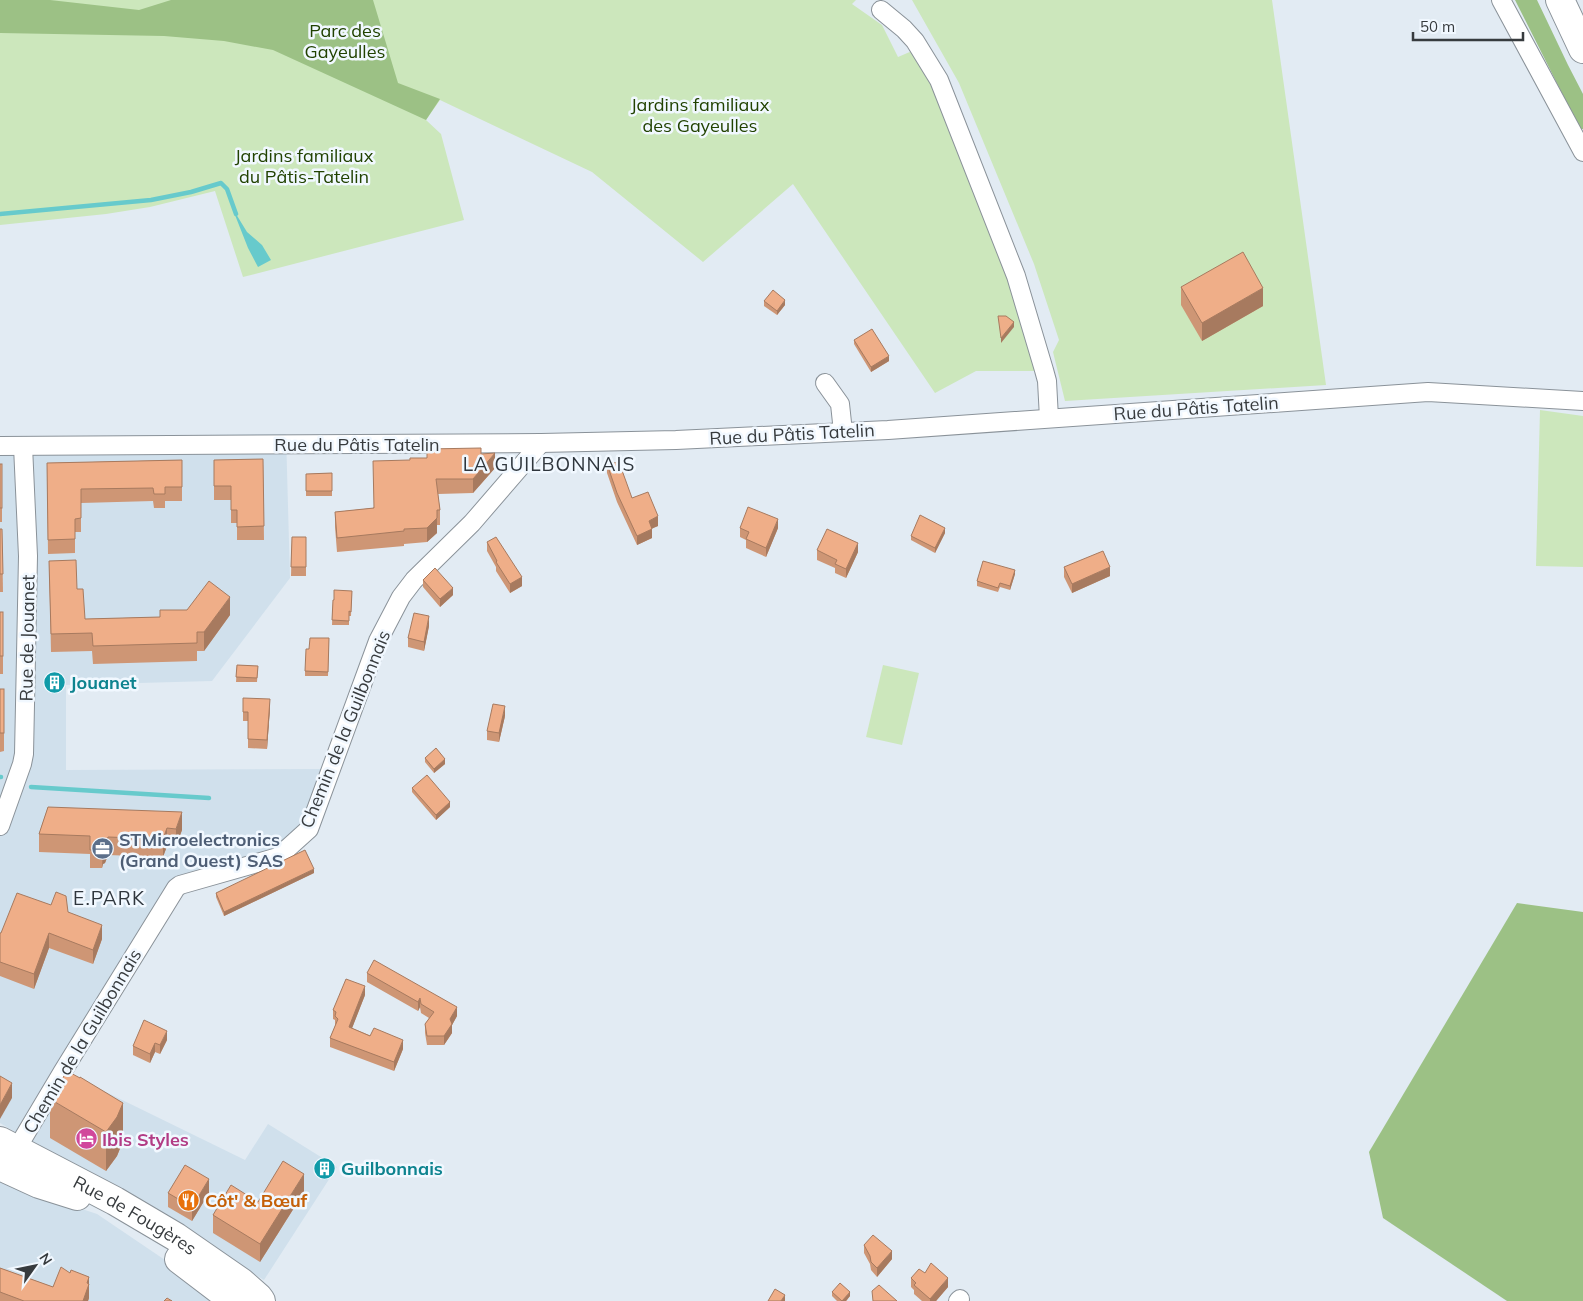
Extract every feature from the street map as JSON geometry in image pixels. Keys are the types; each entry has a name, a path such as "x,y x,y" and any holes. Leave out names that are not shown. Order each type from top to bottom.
{"main road":[{"path":"1560,0 1583,48"},
{"name":"Rue de Fougères","path":"5,1152 115,1201 176,1237 241,1282 254,1300"}],"street":[{"path":"1501,0 1583,152"},
{"path":"881,10 915,41 939,80 1016,276 1047,381 1049,418"},
{"path":"825,383 840,404 843,432"},
{"name":"Rue du Pâtis Tatelin","path":"0,446 541,444 676,440 843,432 1428,392 1583,401"},
{"name":"Chemin de la Guilbonnais","path":"5,1152 68,1062 176,888 180,885 278,857 309,829 378,640 401,597 414,580 472,523 541,444"},
{"name":"Rue de Jouanet","path":"0,826 24,754 28,556 24,446"}],"shaded area":[{"path":"286,434 290,578 212,681 66,685 66,770 330,769 309,829 278,857 180,885 63,1071 245,1160 268,1124 337,1167 264,1280 0,1123 0,446 23,446 23,437"},
{"path":"0,1178 10,1185 97,1214 189,1278 212,1301 0,1301"}],"green space":[{"path":"0,0 856,0 852,4 882,25 898,57 912,51 938,92 1009,270 1039,371 976,371 935,393 793,184 703,262 592,172 440,100 426,120 441,134 464,220 243,277 215,191 150,207 106,214 0,225"},
{"name":"Parc des Gayeulles","path":"0,0 50,0 139,10 171,0 373,0 398,83 440,99 426,120 273,50 224,41 164,36 0,33"},
{"path":"912,0 1272,0 1326,385 1065,401 1053,352 1059,340 1034,264 959,83"},
{"path":"1515,0 1537,0 1583,94 1583,129 1580,129"},
{"path":"1540,410 1583,416 1583,567 1536,566"},
{"path":"883,665 919,673 902,745 866,737"},
{"path":"1517,903 1583,912 1583,1301 1507,1301 1383,1218 1369,1152"}],"water":[{"path":"236,214 247,232 262,245 271,260 258,267 248,248"}],"building":[{"path":"1243,252 1263,288 1202,323 1181,287"},
{"path":"773,290 785,300 777,311 764,301"},
{"path":"998,316 1006,316 1014,322 1001,338"},
{"path":"872,329 889,356 871,367 854,340"},
{"path":"481,448 481,454 495,453 473,479 436,479 440,510 437,510 437,518 427,528 404,529 404,531 337,538 335,512 374,508 373,461 427,458 427,449"},
{"path":"263,459 264,526 237,527 237,510 231,510 231,486 214,486 214,460"},
{"path":"182,460 182,487 165,487 165,494 154,494 153,488 81,489 81,518 75,519 75,539 48,540 47,463"},
{"path":"619,462 632,498 648,492 658,516 649,521 652,529 637,536 617,493 607,464"},
{"path":"0,464 2,464 2,508 0,508"},
{"path":"332,473 332,491 306,491 306,474"},
{"path":"748,507 778,519 766,548 746,539 749,532 740,528"},
{"path":"920,515 945,528 935,548 911,536"},
{"path":"0,529 2,529 3,574 0,574"},
{"path":"827,529 858,543 846,569 835,564 837,560 817,550"},
{"path":"292,537 306,537 306,567 291,567"},
{"path":"496,537 522,577 510,584 496,562 487,542"},
{"path":"1103,551 1110,567 1072,584 1064,567"},
{"path":"76,560 77,589 83,589 85,619 160,617 160,610 187,610 209,581 230,597 204,632 197,632 197,643 93,646 92,633 51,634 49,561"},
{"path":"983,561 1015,570 1010,586 1000,583 998,588 977,581"},
{"path":"435,568 453,588 440,599 423,580"},
{"path":"334,590 352,591 349,621 332,620"},
{"path":"0,612 3,612 3,656 0,656"},
{"path":"414,613 429,616 424,642 408,638"},
{"path":"310,638 329,638 328,672 305,671 306,649 309,649"},
{"path":"237,665 258,666 257,678 236,677"},
{"path":"0,689 4,689 4,733 0,733"},
{"path":"243,698 270,699 267,740 248,739 248,712 243,712"},
{"path":"493,704 505,706 499,733 487,731"},
{"path":"436,748 445,759 434,769 425,758"},
{"path":"427,775 450,802 436,815 412,788"},
{"path":"48,807 182,812 176,829 167,828 163,839 108,837 102,850 90,850 90,836 39,834"},
{"path":"305,850 314,869 224,912 216,893"},
{"path":"56,892 66,896 68,912 102,925 93,950 49,933 34,974 0,962 0,933 17,893 51,905"},
{"path":"374,960 457,1007 450,1019 452,1024 444,1036 427,1036 425,1024 434,1012 421,1004 420,998 418,1002 367,973"},
{"path":"346,979 365,986 349,1027 370,1036 374,1028 403,1040 394,1062 330,1038 338,1019 335,1016 336,1012 333,1010"},
{"path":"144,1020 167,1031 160,1045 155,1043 150,1054 133,1046"},
{"path":"67,1071 123,1103 117,1117 106,1132 50,1099"},
{"path":"0,1076 12,1083 0,1105"},
{"path":"283,1161 304,1174 260,1244 213,1215 231,1185 258,1202"},
{"path":"185,1165 209,1179 192,1207 168,1193"},
{"path":"873,1235 892,1251 877,1268 871,1262 864,1245"},
{"path":"931,1263 948,1278 930,1299 914,1285 916,1283 911,1278 919,1269 925,1273"},
{"path":"61,1267 70,1273 71,1270 89,1277 87,1283 89,1284 83,1301 24,1301 0,1292 0,1268 53,1287"},
{"path":"840,1283 850,1292 842,1301 832,1292"},
{"path":"879,1285 897,1301 873,1301 872,1291"},
{"path":"775,1289 785,1295 781,1301 768,1301"}],"waterway":[{"path":"0,214 151,200 191,192 221,183 227,189 236,214"},
{"path":"31,787 209,798"}],"place":[{"name":"Jouanet","path":"54,682"},
{"name":"STMicroelectronics (Grand Ouest) SAS","path":"103,849"},
{"name":"Ibis Styles","path":"86,1139"},
{"name":"Guilbonnais","path":"325,1168"},
{"name":"Côt' & Bœuf","path":"189,1200"}],"district":[{"name":"LA GUILBONNAIS","path":"549,464"},
{"name":"E.PARK","path":"109,898"}],"park label":[{"name":"Jardins familiaux des Gayeulles","path":"700,114"},
{"name":"Jardins familiaux du Pâtis-Tatelin","path":"304,165"}]}
